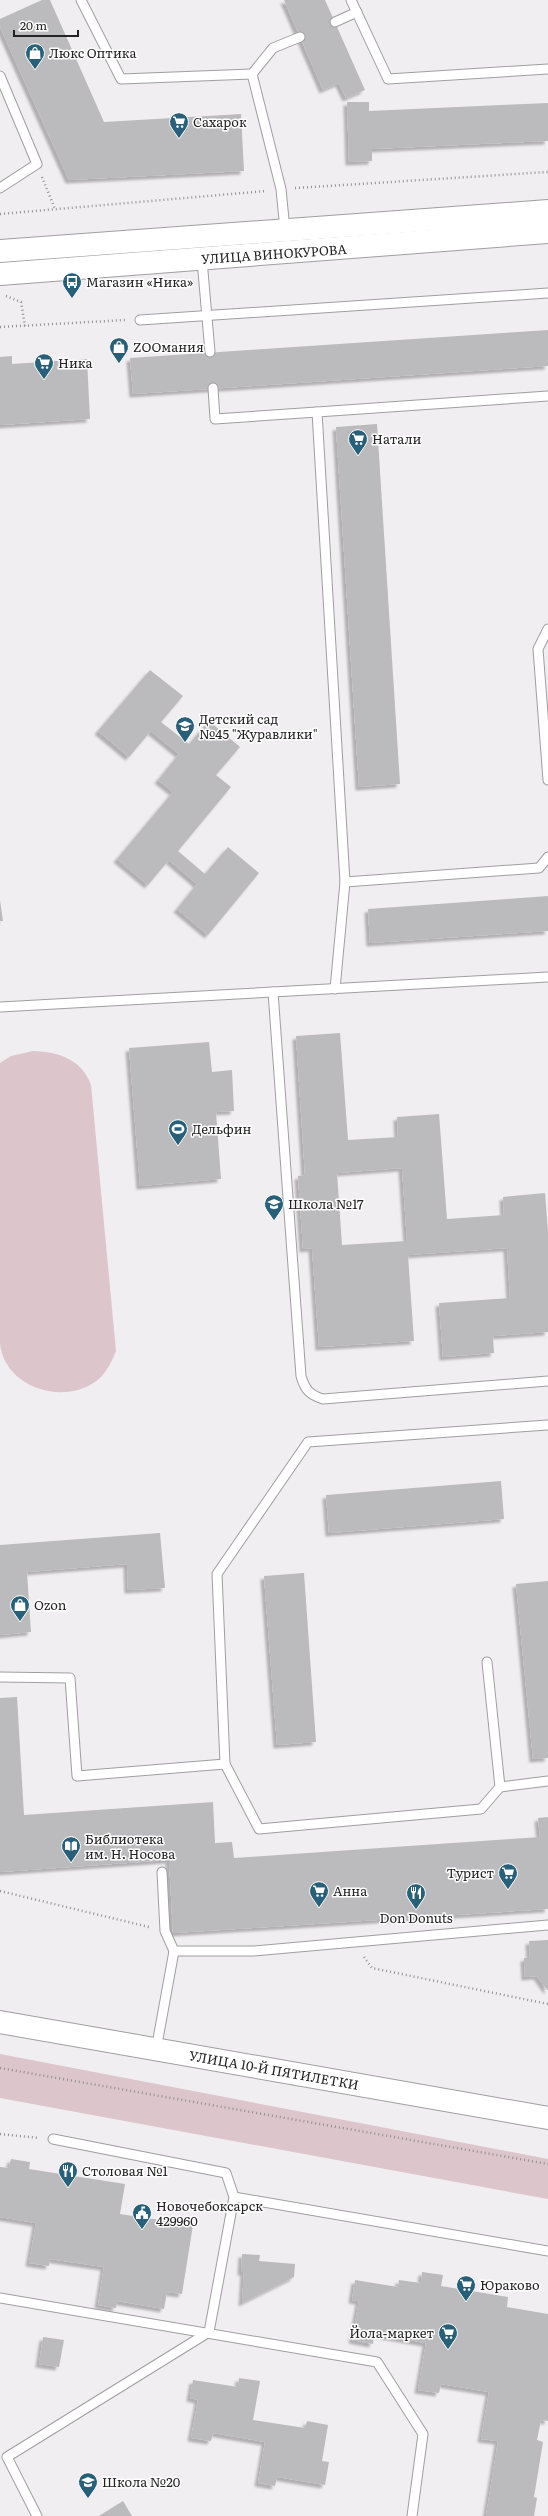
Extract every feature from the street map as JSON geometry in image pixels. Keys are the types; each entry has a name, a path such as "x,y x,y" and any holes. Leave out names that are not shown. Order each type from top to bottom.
{"main road":[{"name":"УЛИЦА ВИНОКУРОВА","path":"0,251 548,211"},
{"path":"285,230 287,253"},
{"name":"УЛИЦА ВИНОКУРОВА","path":"0,274 202,260 548,232"},
{"path":"200,236 202,260"},
{"name":"УЛИЦА 10-Й ПЯТИЛЕТКИ","path":"0,2022 548,2118"}],"lane":[{"path":"81,0 121,79 252,74 273,48 300,37"},
{"path":"351,0 388,80 548,69"},
{"path":"335,22 357,12"},
{"path":"252,74 281,189 285,230"},
{"path":"0,76 37,164 0,188"},
{"path":"202,260 210,352"},
{"path":"140,320 548,293"},
{"path":"213,388 215,419 548,396"},
{"path":"317,412 345,882 335,989"},
{"path":"548,629 538,649 548,780"},
{"path":"345,882 539,868 548,857"},
{"path":"0,1008 548,977"},
{"path":"273,992 301,1376 304,1388 312,1396 323,1399 548,1381"},
{"path":"548,1425 308,1442 216,1574 225,1764 259,1830 481,1808 500,1787 548,1781"},
{"path":"487,1662 500,1787"},
{"path":"0,1677 70,1678 77,1776 225,1764"},
{"path":"156,2050 174,1951 165,1931 162,1872"},
{"path":"174,1951 253,1951 548,1925"},
{"path":"37,2516 7,2457 209,2332 234,2197 226,2173 54,2139"},
{"path":"234,2197 548,2251"},
{"path":"0,2298 209,2332 377,2362 423,2434 412,2516"}],"path":[{"path":"37,164 55,209"},
{"path":"0,214 281,189 548,172"},
{"path":"0,294 21,302 25,326"},
{"path":"0,327 140,320"},
{"path":"0,1891 165,1931"},
{"path":"354,1942 372,1968 548,2004"},
{"path":"0,2068 548,2164"},
{"path":"0,2134 54,2139"}],"shaded area":[{"path":"33,1051 60,1055 75,1063 87,1076 91,1085 116,1351 110,1365 101,1377 87,1386 72,1391 56,1392 40,1389 25,1382 13,1372 4,1359 0,1343 0,1063 11,1056"},
{"path":"0,2054 548,2159 548,2199 0,2098"}],"building":[{"path":"42,0 50,0 104,122 241,114 244,171 69,180 0,27 0,19"},
{"path":"284,0 325,0 365,90 346,98 339,83 323,90"},
{"path":"347,102 369,102 369,111 548,103 548,141 372,149 372,161 349,162"},
{"path":"548,330 548,366 133,394 130,358"},
{"name":"Ника","path":"12,356 12,364 87,359 90,419 0,425 0,357"},
{"path":"377,424 400,784 359,787 336,427"},
{"path":"150,670 183,696 161,722 189,744 209,721 240,747 216,775 231,787 178,851 205,874 228,847 259,873 208,935 177,909 197,884 169,860 148,885 117,859 173,792 158,780 179,754 151,731 129,757 98,731"},
{"path":"548,896 548,931 370,943 368,909"},
{"path":"0,900 3,921 0,921"},
{"path":"340,1033 348,1140 398,1137 397,1117 439,1114 447,1219 504,1215 503,1197 545,1193 548,1232 548,1332 493,1336 494,1353 443,1357 439,1303 510,1298 507,1248 408,1255 414,1341 319,1347 312,1248 303,1249 298,1176 305,1175 296,1036","holes":["402,1168 407,1241 342,1245 337,1173"]},
{"name":"Дельфин","path":"209,1042 212,1072 232,1070 234,1111 216,1112 221,1179 140,1186 129,1048"},
{"path":"501,1481 504,1519 329,1533 326,1495"},
{"path":"160,1533 165,1588 128,1590 127,1564 27,1572 31,1632 0,1635 0,1545"},
{"path":"304,1573 316,1742 277,1745 264,1576"},
{"path":"548,1581 548,1758 533,1759 516,1584"},
{"path":"17,1697 24,1815 213,1802 215,1843 232,1842 234,1858 540,1837 538,1818 548,1817 548,1909 173,1933 169,1860 0,1872 0,1698"},
{"path":"548,1940 547,1990 537,1976 525,1977 524,1958 530,1957 529,1941"},
{"path":"11,2159 30,2162 29,2169 125,2184 120,2214 193,2225 182,2294 167,2292 164,2309 117,2301 116,2308 98,2305 104,2267 50,2259 49,2266 29,2263 36,2223 0,2217 0,2167 9,2168"},
{"path":"242,2254 260,2255 259,2261 295,2264 294,2277 242,2303 244,2272 241,2272"},
{"path":"422,2272 443,2275 441,2286 508,2297 507,2307 548,2314 548,2421 541,2420 537,2440 543,2442 534,2497 537,2498 534,2516 486,2516 498,2441 481,2439 489,2392 441,2384 439,2393 418,2390 426,2343 374,2334 373,2344 352,2340 359,2301 352,2300 355,2280 398,2287 399,2280 421,2283"},
{"path":"43,2337 64,2340 59,2367 39,2364"},
{"path":"239,2378 260,2381 253,2420 305,2428 307,2421 328,2425 322,2461 329,2462 325,2485 277,2477 275,2486 258,2483 265,2442 213,2433 211,2441 191,2438 198,2400 190,2398 193,2380 238,2387"},
{"path":"123,2501 132,2516 99,2516"}],"place":[{"name":"Люкс Оптика","path":"35,70"},
{"name":"Сахарок","path":"179,139"},
{"name":"Магазин «Ника»","path":"72,299"},
{"name":"ZOOмания","path":"119,364"},
{"name":"Ника","path":"44,380"},
{"name":"Натали","path":"358,456"},
{"name":"Детский сад №45 \"Журавлики\"","path":"185,743"},
{"name":"Дельфин","path":"178,1146"},
{"name":"Школа №17","path":"274,1221"},
{"name":"Ozon","path":"20,1622"},
{"name":"Библиотека им. Н. Носова","path":"71,1863"},
{"name":"Турист","path":"508,1890"},
{"name":"Анна","path":"319,1908"},
{"name":"Don Donuts","path":"416,1910"},
{"name":"Столовая №1","path":"68,2188"},
{"name":"Новочебоксарск 429960","path":"142,2230"},
{"name":"Юраково","path":"466,2302"},
{"name":"Йола-маркет","path":"448,2350"},
{"name":"Школа №20","path":"88,2499"}]}
